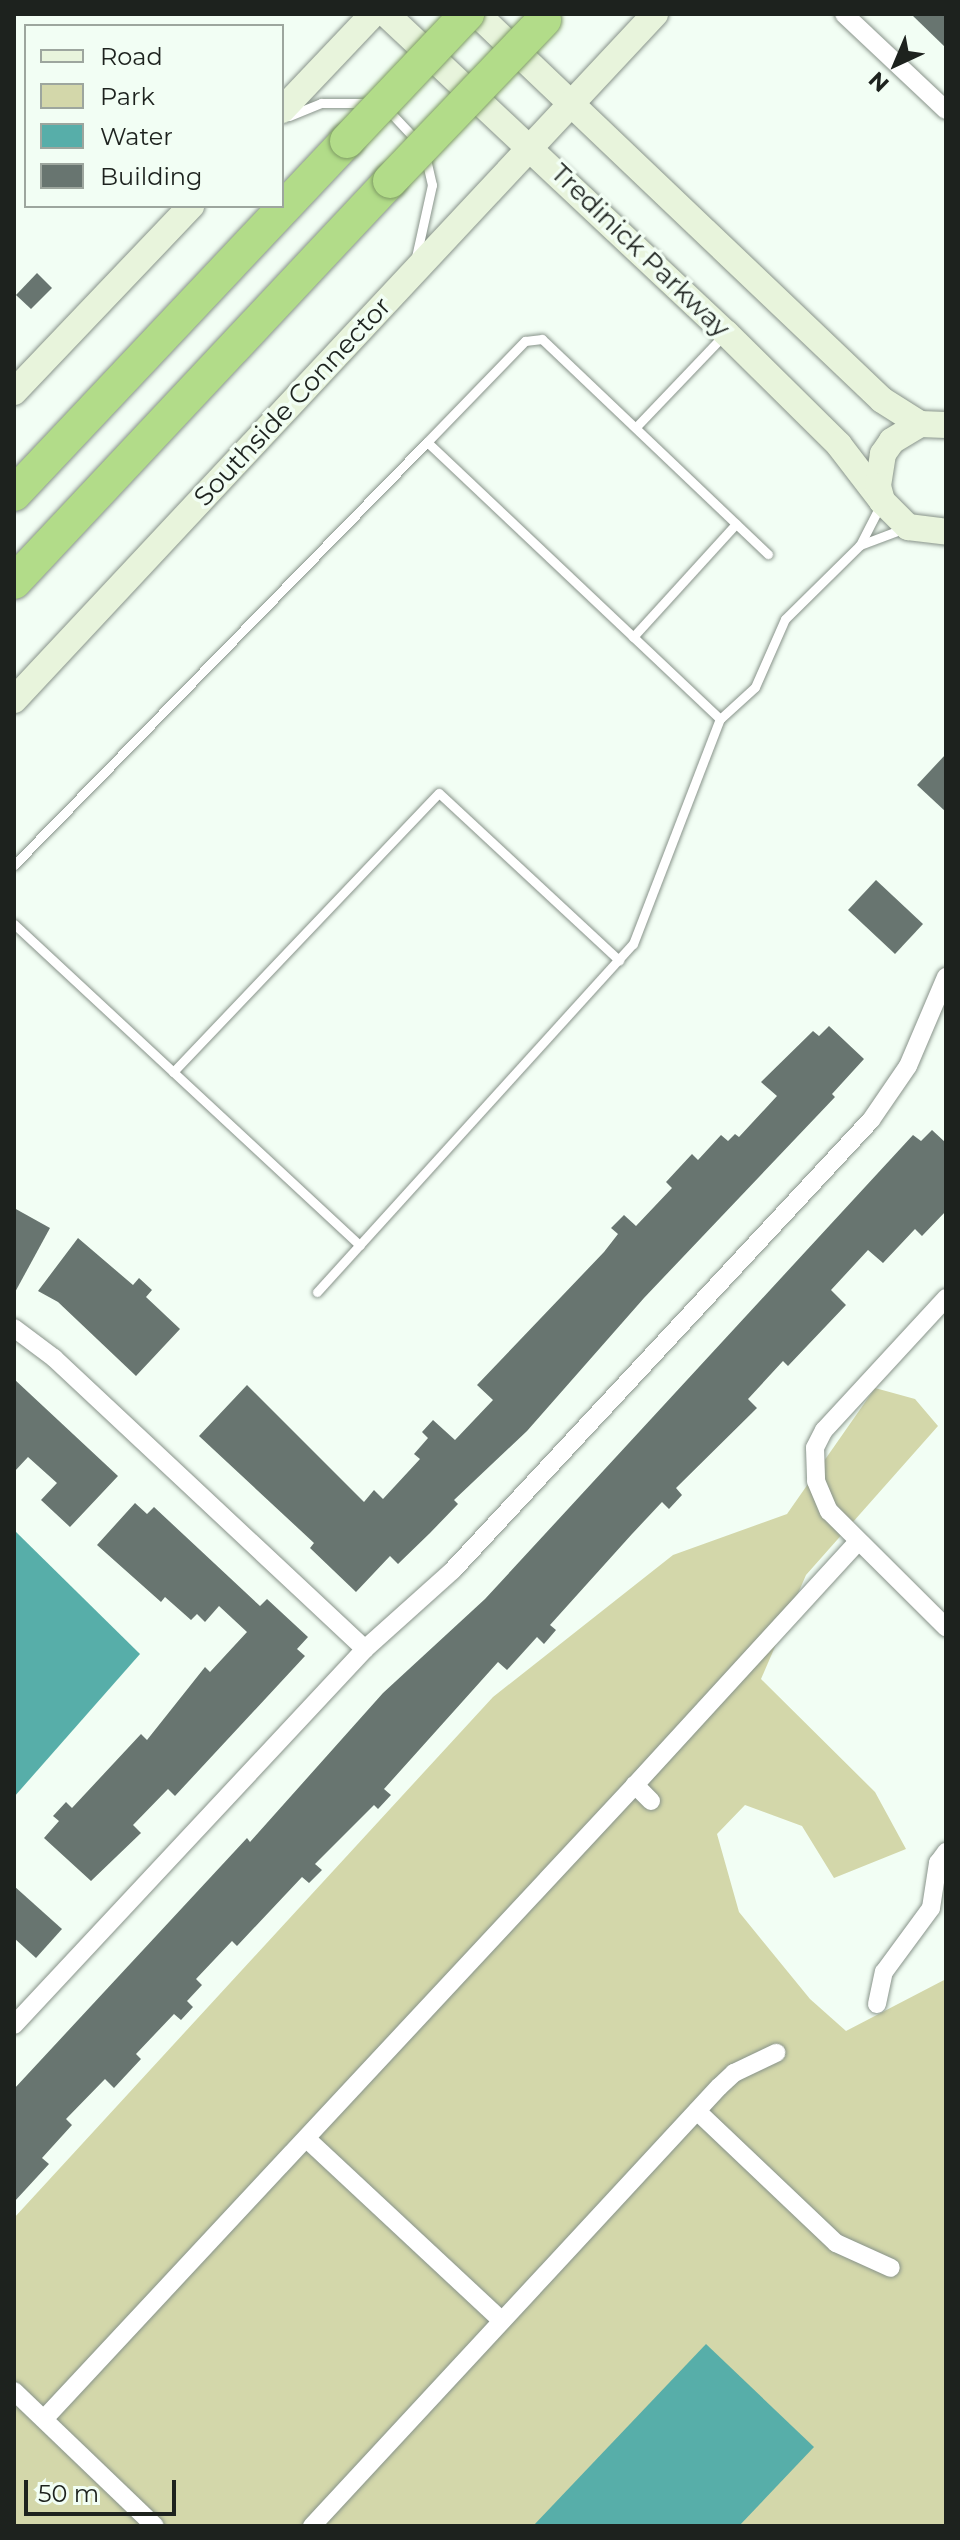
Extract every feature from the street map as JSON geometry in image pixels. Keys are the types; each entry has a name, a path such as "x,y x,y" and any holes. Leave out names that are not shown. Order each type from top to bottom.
{"highway":[{"path":"284,208 467,14"},
{"path":"14,582 547,17"},
{"path":"14,494 284,208"}],"street":[{"path":"284,108 373,14"},
{"name":"Tredinick Parkway","path":"386,14 726,333 839,445 882,501 908,527"},
{"path":"477,14 882,400 935,423"},
{"name":"Southside Connector","path":"14,700 655,14"},
{"path":"844,14 946,110"},
{"path":"14,392 189,208"},
{"path":"882,501 878,478 883,454 892,441 935,423"},
{"path":"908,527 946,532"},
{"path":"14,2025 365,1649 452,1571 871,1120 908,1066 946,977"},
{"path":"946,1298 824,1430 815,1448 816,1481 829,1511 857,1543 946,1627"},
{"path":"14,1328 54,1358 365,1649"},
{"path":"44,2419 308,2140 857,1543"},
{"path":"635,1785 651,1801"},
{"path":"877,2004 884,1972 931,1908 938,1863 946,1852"},
{"path":"312,2526 734,2073 776,2053"},
{"path":"697,2111 836,2243 891,2268"},
{"path":"308,2140 502,2321"},
{"path":"14,2391 155,2526"}],"lane":[{"path":"284,118 345,99 393,112 413,131 432,185 426,232 408,279"},
{"path":"636,427 726,333"},
{"path":"14,865 525,341 542,339 768,554"},
{"path":"427,442 720,719"},
{"path":"317,1292 633,944 720,719 755,687 785,619 860,545 882,501"},
{"path":"633,637 736,524"},
{"path":"860,545 908,527"},
{"path":"173,1072 439,793 619,960"},
{"path":"14,924 360,1245"}],"green space":[{"path":"875,1388 915,1399 938,1426 806,1575 761,1679 875,1792 906,1849 834,1878 802,1826 745,1805 717,1834 739,1912 810,1999 846,2031 946,1979 946,2526 14,2526 14,2218 493,1697 673,1555 787,1514"}],"water":[{"path":"14,1530 140,1654 14,1797"},
{"path":"706,2344 814,2447 739,2526 533,2526"}],"building":[{"path":"911,14 946,14 946,48"},
{"path":"37,273 52,288 31,309 16,295"},
{"path":"946,754 946,812 917,785"},
{"path":"876,880 923,924 895,954 848,910"},
{"path":"829,1026 864,1059 832,1094 835,1097 644,1298 527,1431 454,1500 458,1504 430,1533 398,1564 390,1556 356,1592 310,1548 314,1543 199,1436 247,1385 364,1502 374,1490 383,1499 420,1459 414,1454 428,1438 422,1432 433,1420 455,1440 493,1400 477,1385 604,1252 618,1234 611,1228 624,1215 636,1226 672,1188 666,1182 692,1154 698,1160 721,1135 728,1141 735,1134 739,1137 777,1096 761,1082 813,1031 819,1036"},
{"path":"932,1130 946,1143 946,1211 922,1236 915,1229 883,1263 868,1250 831,1290 846,1305 788,1366 783,1361 748,1399 757,1408 676,1488 682,1495 669,1509 662,1502 632,1534 550,1625 556,1630 544,1644 537,1637 507,1670 498,1662 384,1789 391,1795 378,1809 374,1805 315,1864 322,1870 309,1883 302,1877 237,1946 232,1941 196,1979 202,1985 187,2001 193,2007 181,2020 174,2014 136,2054 141,2059 114,2088 105,2079 66,2119 72,2125 42,2158 49,2164 14,2202 14,2089 247,1838 250,1842 383,1693 485,1599 913,1135 921,1141"},
{"path":"14,1208 50,1228 14,1294"},
{"path":"78,1238 133,1285 139,1278 152,1290 146,1297 180,1329 136,1376 58,1302 38,1291"},
{"path":"14,1379 118,1476 70,1527 41,1500 57,1483 28,1457 14,1472"},
{"path":"135,1503 147,1514 154,1507 260,1606 267,1599 308,1637 297,1649 305,1656 175,1796 168,1789 133,1825 141,1833 91,1881 44,1838 59,1821 53,1816 66,1802 72,1808 141,1734 147,1740 205,1667 210,1672 247,1632 219,1606 205,1622 197,1614 191,1620 165,1597 161,1602 97,1545"},
{"path":"14,1886 62,1929 36,1958 14,1938"}]}
